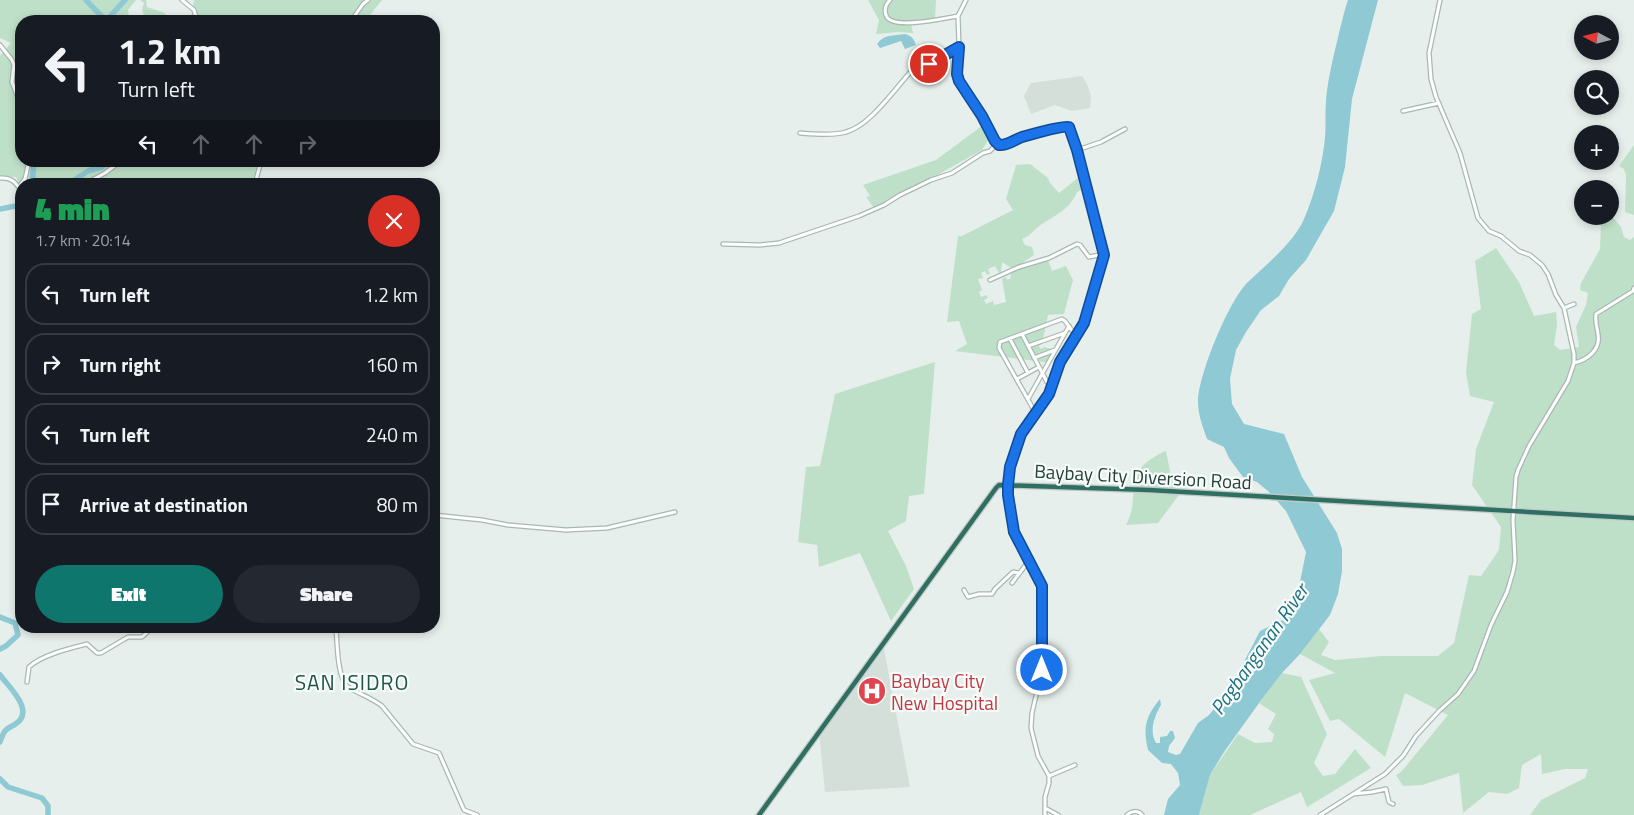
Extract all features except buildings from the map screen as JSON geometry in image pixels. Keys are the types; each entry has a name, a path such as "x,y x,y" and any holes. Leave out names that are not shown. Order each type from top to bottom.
{"highway":[{"name":"Baybay City Diversion Road","path":"759,815 1000,485 1255,496 1514,512 1593,514 1634,518"}],"street":[{"path":"182,0 194,10 195,15"},
{"path":"355,15 368,0"},
{"path":"890,0 885,13 887,19 891,22 911,23 958,16"},
{"path":"966,0 958,16 959,47 957,74 959,81 978,108 997,144"},
{"path":"1320,815 1385,774 1404,756 1416,736 1458,694 1474,671 1510,581 1515,561 1514,512 1516,477 1520,463 1568,381 1574,363 1574,354 1564,308 1556,295 1548,274 1542,265 1530,255 1519,251 1488,230 1479,219 1460,151 1439,102 1432,79 1429,59 1431,40 1440,0"},
{"path":"0,45 14,65 12,82 15,90"},
{"path":"800,133 844,133 854,130 865,121 916,66 921,70 959,47"},
{"path":"1403,111 1439,102"},
{"path":"997,144 1005,145 1026,136 1066,126 1070,128 1104,254 1084,323 1060,362 1049,394 1021,434 1010,467 1008,485 1014,532 1042,588 1042,670 1032,713 1031,728 1038,756 1049,776 1045,797 1045,815"},
{"path":"1077,150 1101,142 1125,129"},
{"path":"723,244 760,245 779,243 859,216 931,180 952,173 983,153 990,151 997,144"},
{"path":"96,178 113,167"},
{"path":"0,178 7,177 15,181"},
{"path":"990,280 1019,267 1046,259 1078,244 1089,258 1104,254"},
{"path":"1574,363 1584,360 1593,353 1597,345 1599,336 1595,326 1596,314 1633,291 1634,288"},
{"path":"1564,308 1574,304"},
{"path":"1035,412 999,348 1000,342 1062,319 1065,320 1073,332"},
{"path":"1028,400 1069,326"},
{"path":"1028,346 1065,333"},
{"path":"1022,334 1047,382"},
{"path":"1010,339 1028,373"},
{"path":"1034,358 1056,350"},
{"path":"1017,379 1039,367"},
{"path":"440,516 508,525 566,530 607,528 676,512"},
{"path":"1012,583 1028,562"},
{"path":"964,590 968,597 978,594 992,594 994,589 1013,572 1020,573"},
{"path":"27,682 29,667 59,651 87,644 97,653 101,653 128,637 142,636 146,633"},
{"path":"337,633 341,674 344,682 382,706 412,744 439,753 464,810 477,815"},
{"path":"1049,776 1075,765"},
{"path":"1352,794 1372,792 1386,788 1389,802 1392,804"},
{"path":"1045,808 1058,815"},
{"path":"1127,815 1130,812 1135,812 1142,815"}],"shaded area":[{"path":"1082,76 1091,96 1090,108 1072,111 1055,105 1031,114 1024,96 1031,83"},
{"name":"Baybay City New Hospital","path":"884,649 910,787 825,792 819,732"}],"green space":[{"path":"0,0 136,0 128,10 129,15 15,15 15,167 256,167 254,178 16,178 0,176 0,56 11,43 0,38"},
{"path":"140,0 146,0 147,7 165,13 165,15 144,15 142,9 144,3"},
{"path":"194,0 382,0 370,15 192,15"},
{"path":"868,0 936,0 935,18 911,24 913,33 876,34 879,20"},
{"path":"983,125 990,137 982,150 884,205 874,208 866,197 870,196 863,185 936,160"},
{"path":"1634,145 1634,215 1625,212 1626,175 1624,169 1619,166"},
{"path":"1030,164 1048,178 1059,193 1078,178 1081,190 1077,192 1074,199 1065,209 1022,239 1025,245 1032,247 1034,255 1013,269 1002,262 1001,273 999,273 995,266 988,269 990,274 987,275 985,271 981,273 983,278 978,279 982,290 979,292 981,297 986,295 988,298 984,300 986,304 993,301 994,305 1006,302 1002,279 1006,277 1007,280 1011,278 1010,271 1048,260 1052,271 1066,266 1073,280 1064,314 1048,315 1042,344 1039,346 1041,349 1044,347 1055,350 1052,363 955,351 967,344 959,321 947,322 958,236 962,236 1013,210 1006,199 1016,165"},
{"path":"1601,225 1619,225 1624,237 1630,240 1634,237 1634,815 1530,815 1541,800 1585,778 1588,769 1565,769 1542,774 1541,754 1522,765 1519,788 1507,794 1489,792 1463,813 1459,773 1422,785 1403,786 1396,775 1401,772 1448,715 1405,693 1385,757 1339,719 1330,721 1309,680 1335,673 1300,654 1319,629 1329,642 1321,655 1335,660 1381,656 1438,656 1454,643 1469,575 1481,576 1499,550 1501,527 1472,485 1476,449 1494,402 1470,396 1466,372 1472,314 1481,309 1475,261 1496,248 1519,282 1534,316 1556,312 1557,325 1554,345 1560,350 1579,347 1576,327 1586,305 1588,293 1580,290 1581,283 1600,249"},
{"path":"935,362 924,494 909,496 906,521 888,531 906,566 914,589 891,621 860,553 819,567 817,545 798,542 806,467 820,466 835,394"},
{"path":"1166,451 1171,476 1179,495 1158,523 1126,525 1133,503 1136,474 1147,462"},
{"path":"1282,673 1301,677 1327,734 1314,763 1323,776 1335,774 1355,749 1371,768 1307,807 1301,792 1250,815 1199,815 1210,775 1238,734 1255,743 1272,742 1274,734 1268,729 1276,714 1259,703"}],"water":[{"name":"Pagbanganan River","path":"1348,0 1378,0 1352,99 1345,167 1334,211 1306,260 1289,279 1279,296 1261,310 1246,332 1236,350 1230,379 1232,404 1244,424 1284,434 1302,477 1337,533 1342,549 1342,571 1338,594 1330,615 1300,654 1282,673 1224,752 1210,775 1199,815 1164,815 1168,799 1180,785 1178,773 1171,764 1162,763 1148,750 1146,723 1151,711 1160,699 1161,705 1153,724 1154,738 1156,743 1160,743 1160,737 1167,736 1170,731 1173,731 1175,738 1169,746 1168,752 1176,755 1180,754 1198,723 1209,715 1224,697 1260,631 1285,619 1293,606 1298,592 1306,552 1286,511 1257,482 1243,477 1229,458 1224,447 1207,439 1198,407 1199,390 1216,338 1241,290 1294,236 1304,219 1312,199 1318,179 1325,138 1326,105 1331,66"},
{"path":"905,34 912,38 916,45 905,49 901,41 880,48 877,44 886,37"}],"waterway":[{"path":"86,0 100,15"},
{"path":"111,15 125,0"},
{"path":"33,167 33,178"},
{"path":"77,178 88,171 102,167"},
{"path":"0,209 15,206"},
{"path":"0,617 15,623"},
{"path":"0,649 6,646 18,635 18,633"},
{"path":"0,675 19,700 23,713 20,720 5,731 0,742"},
{"path":"0,779 8,787 42,798 48,806 48,815"}],"place":[{"name":"Baybay City New Hospital","path":"872,691"}],"district":[{"name":"SAN ISIDRO","path":"352,682"}],"route":[{"path":"929,64 959,47 957,74 959,81 999,145 1005,145 1024,136 1062,126 1069,127 1104,251 1098,279 1084,323 1060,362 1049,394 1021,434 1010,467 1007,492 1014,532 1042,587 1042,670"}]}
